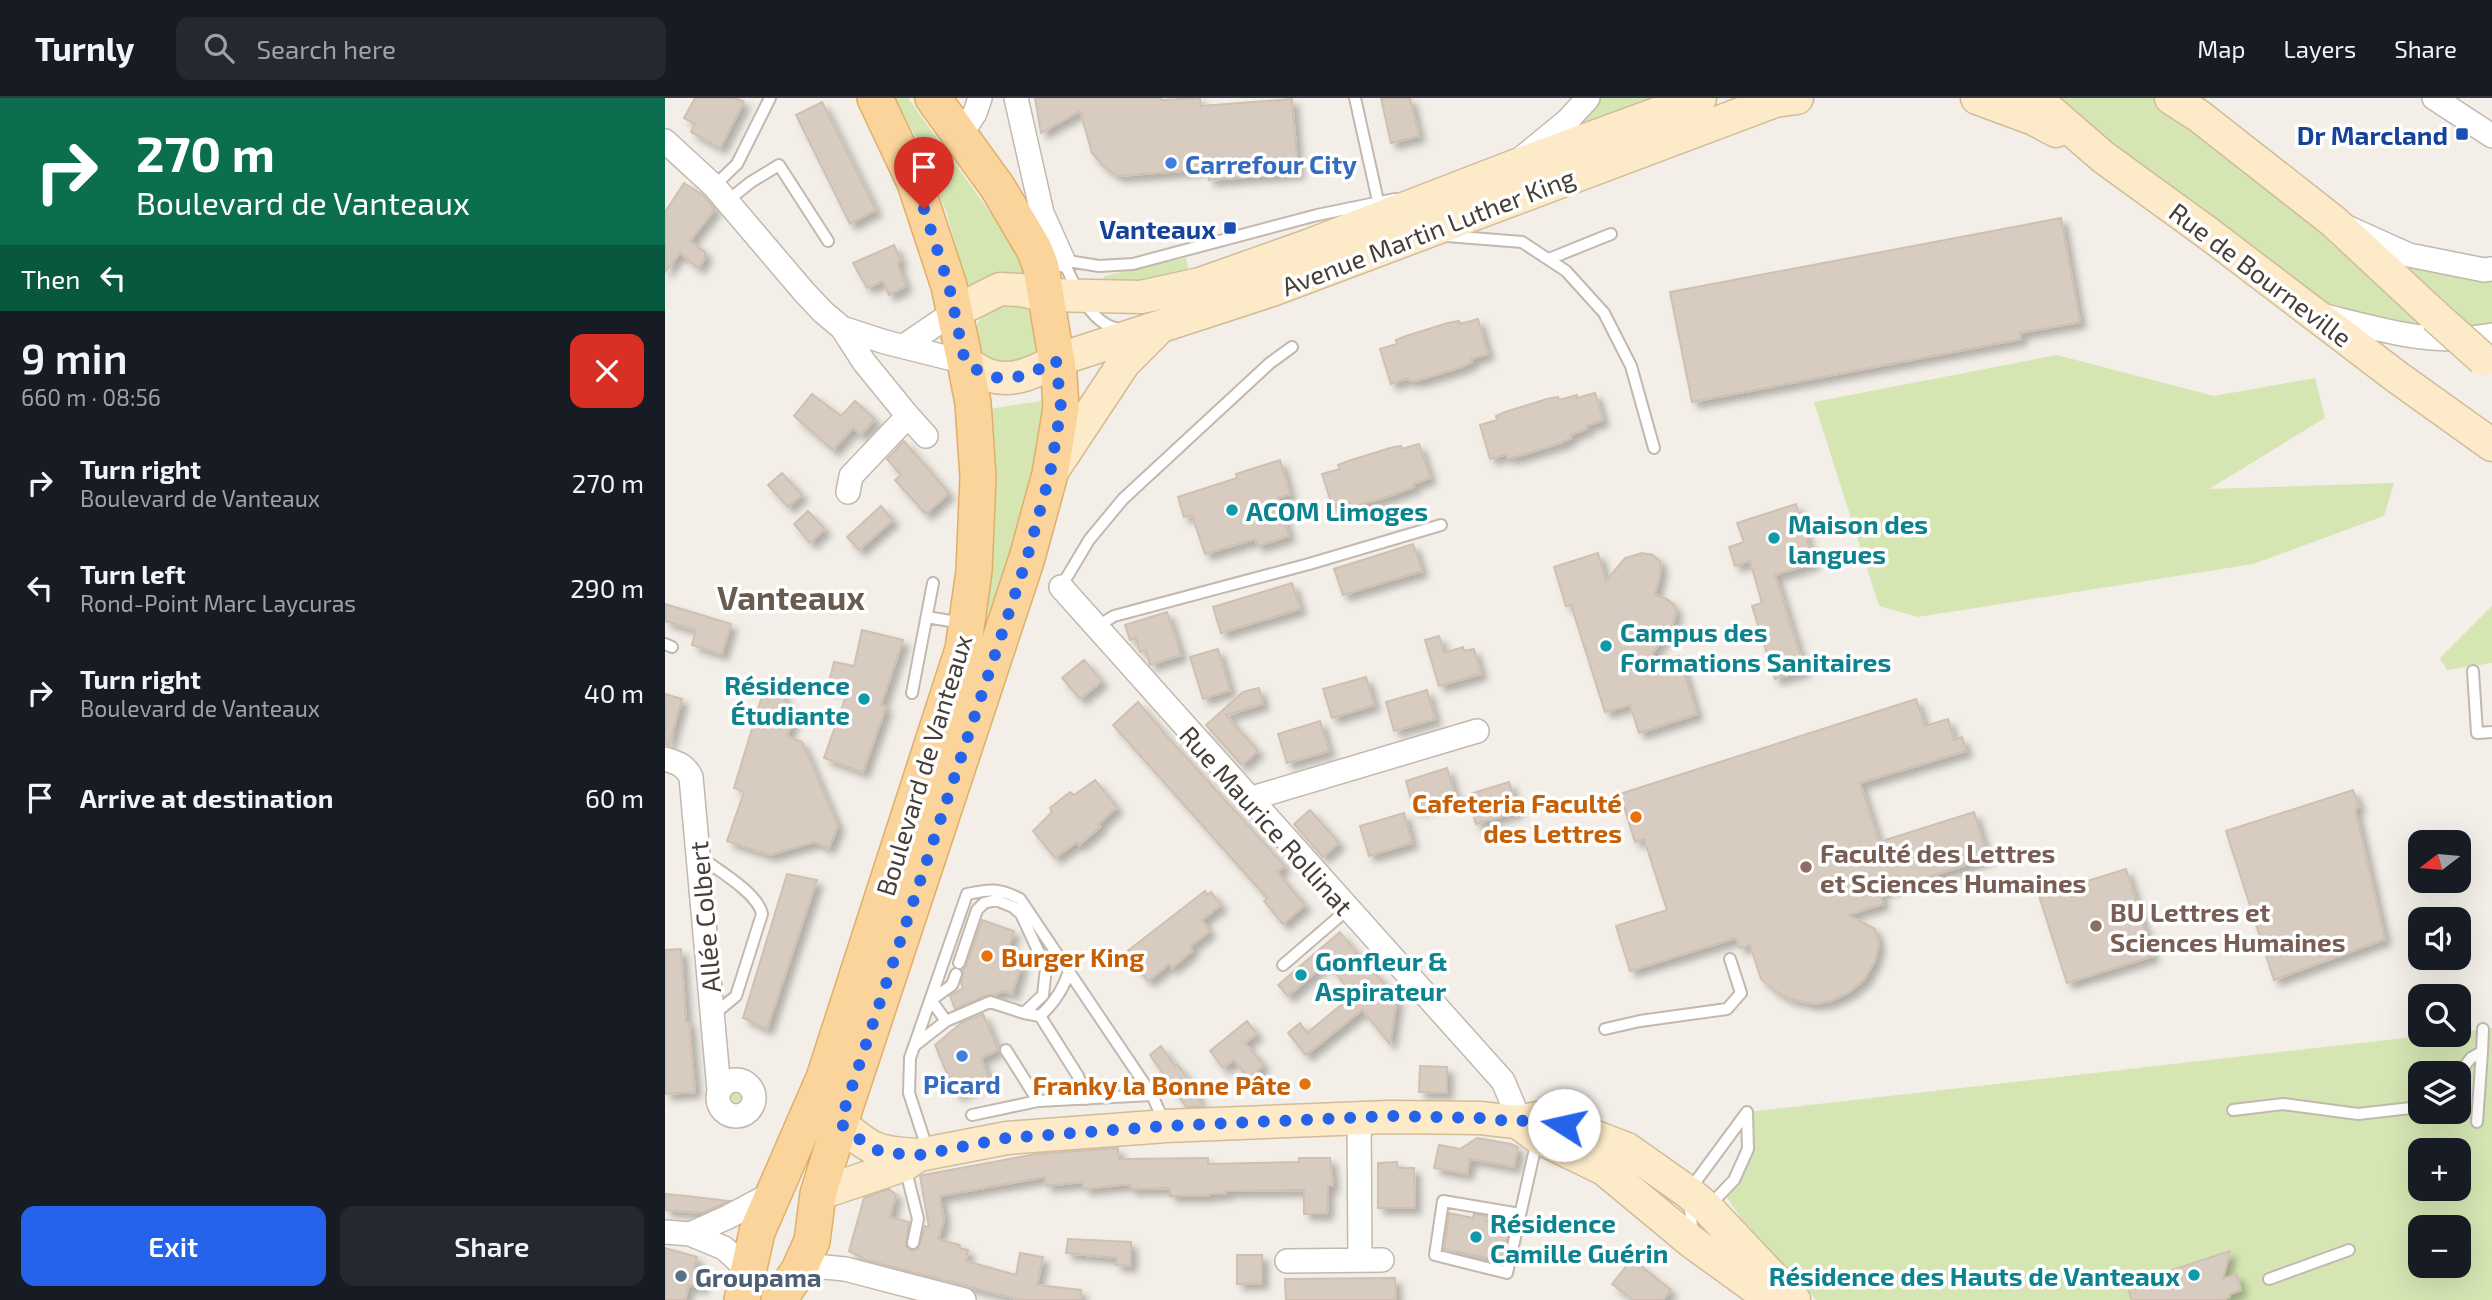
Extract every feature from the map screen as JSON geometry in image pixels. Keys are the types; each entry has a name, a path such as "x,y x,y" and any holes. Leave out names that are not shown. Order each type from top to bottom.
{"main road":[{"name":"Boulevard de Vanteaux","path":"767,1283 812,1241 785,1172 824,1078 963,649 974,571 978,477 973,403 965,362 949,286 915,183 875,98"},
{"name":"Boulevard de Vanteaux","path":"767,1283 757,1232 794,1193 840,1123 1006,626 1050,474 1061,408 1041,267 1049,254 959,137 933,98"},
{"name":"Avenue Martin Luther King","path":"1045,295 1141,297 1182,289 1310,245 1700,98"},
{"name":"Avenue Martin Luther King","path":"1056,360 1272,289 1775,101 1797,98"},
{"path":"1976,98 2034,119 2103,158"},
{"name":"Rue de Bourneville","path":"2035,98 2103,158 2315,313 2397,377 2492,444"},
{"path":"2171,98 2199,116 2333,220 2437,328 2485,350"},
{"path":"954,312 1000,289 1045,295"},
{"path":"1050,474 1124,363 1160,326"},
{"path":"965,362 990,376 1012,378 1035,372 1056,360"},
{"path":"794,1193 918,1157 1007,1138 1166,1126 1438,1116 1527,1129 1611,1173 1692,1242 1772,1300"},
{"path":"1527,1129 1543,1117 1627,1149 1695,1203 1794,1300"},
{"path":"840,1123 869,1147 885,1153 918,1157"},
{"path":"1611,1173 1625,1174 1657,1199 1683,1209 1695,1203"}],"street":[{"path":"959,137 975,113 980,98"},
{"path":"1016,98 1049,254"},
{"path":"1512,167 1567,121 1588,98"},
{"path":"2434,98 2492,136"},
{"path":"665,141 720,194 805,293 842,328 865,362 926,436"},
{"path":"2333,220 2409,256 2484,270 2492,269"},
{"path":"904,346 954,312"},
{"path":"2315,313 2382,330 2437,328"},
{"path":"842,328 965,362"},
{"path":"848,492 852,476 908,416"},
{"name":"Rue Maurice Rollinat","path":"1061,587 1247,807 1347,909 1503,1082 1527,1129"},
{"path":"1247,807 1259,796 1477,731"},
{"name":"Allée Colbert","path":"665,760 681,764 687,768 691,777 719,1090"},
{"path":"1287,1261 1371,1260 1359,1118"},
{"path":"690,1234 794,1193"},
{"path":"665,1232 690,1234 724,1248 767,1283 825,1267 845,1269 964,1300"}],"lane":[{"path":"720,194 770,98"},
{"path":"1355,98 1378,201"},
{"path":"720,194 751,182 779,165 828,241"},
{"path":"1049,254 1099,265 1133,264 1378,201 1446,192"},
{"path":"1310,245 1378,201"},
{"path":"1427,231 1437,235 1523,242 1566,271 1604,313 1631,366 1654,448"},
{"path":"1549,260 1611,234"},
{"path":"1049,254 1101,322 1117,329 1160,326"},
{"path":"1061,587 1089,540 1123,499 1270,363 1293,347"},
{"path":"1096,626 1114,616 1309,564 1441,524"},
{"path":"912,693 933,583"},
{"path":"927,617 967,623"},
{"path":"2473,671 2477,733 2492,732"},
{"path":"699,856 753,897 762,914 736,996 713,1015"},
{"path":"913,1243 918,1219 918,1157 909,1093 910,1058 967,894 987,890 1004,891 1020,899 1152,1095 1166,1126"},
{"path":"931,1000 952,985 977,910 984,903 996,900 1013,907 1021,914 1046,968 1043,995 1024,1013"},
{"path":"1283,965 1347,909"},
{"path":"1605,1029 1640,1021 1727,1009 1741,993 1730,959"},
{"path":"1040,1016 1052,1005 1069,970"},
{"path":"931,1000 946,1021"},
{"path":"914,1046 946,1021 990,1002 1040,1016 1078,1076 1087,1099"},
{"path":"2477,1122 2483,1029"},
{"path":"1006,1050 1038,1101"},
{"path":"2469,1061 2482,1052"},
{"path":"972,1115 1038,1101 1152,1095"},
{"path":"2233,1110 2283,1104 2358,1114 2408,1108"},
{"path":"1692,1242 1695,1203 1747,1112 1748,1149 1734,1180 1695,1203"},
{"path":"1520,1213 1443,1200 1434,1255 1507,1273 1520,1213 1527,1129"},
{"path":"2269,1279 2349,1250"}],"green space":[{"path":"895,98 908,98 999,225 1032,278 997,275 967,288 947,214 916,138"},
{"path":"1588,98 1700,98 1512,167"},
{"path":"2038,98 2171,98 2333,221 2492,269 2492,335 2315,313"},
{"path":"1186,258 1189,273 1150,282 1106,286 1104,276"},
{"path":"1002,302 1022,304 1031,311 1040,342 1029,358 1018,364 986,359 976,341 975,333 980,319"},
{"path":"2057,355 2214,396 2315,378 2325,418 2209,489 2394,483 2384,516 2253,564 1918,617 1879,606 1814,402"},
{"path":"1048,400 1042,459 974,678 988,409"},
{"path":"2492,606 2492,663 2447,670 2440,658"},
{"path":"2492,1028 2492,1300 1816,1300 1740,1217 1723,1191 1748,1149 1747,1112 2408,1038 2408,1047 2471,1047 2471,1031"},
{"path":"735,1087 743,1090 746,1098 743,1106 735,1109 727,1106 724,1098 727,1090"}],"building":[{"path":"695,98 736,98 744,102 720,148 691,132 695,124 684,118"},
{"path":"1035,98 1200,98 1201,106 1292,99 1298,173 1209,180 1208,169 1118,176 1104,167 1092,153 1080,111 1041,133"},
{"path":"1381,98 1410,98 1419,136 1391,143"},
{"path":"822,102 876,210 850,224 796,115"},
{"path":"684,183 703,195 715,209 690,241 705,252 705,258 698,268 680,253 665,272 665,212"},
{"path":"2061,218 2080,322 2020,333 2021,339 1692,402 1670,292"},
{"path":"894,245 901,261 897,263 906,286 889,295 883,281 867,288 853,263"},
{"path":"1478,319 1488,354 1471,359 1472,362 1462,367 1420,380 1409,381 1408,378 1391,384 1380,349 1397,344 1396,340 1406,336 1448,323 1459,321 1460,324"},
{"path":"1595,393 1603,420 1586,426 1587,429 1570,435 1571,438 1561,443 1519,456 1508,458 1507,454 1490,459 1480,425 1497,420 1496,416 1505,412 1547,399 1558,397 1559,400 1577,395 1577,398"},
{"path":"812,394 841,416 855,401 875,419 861,435 853,428 833,450 794,416"},
{"path":"904,441 949,493 926,514 895,480 901,475 887,459"},
{"path":"1419,444 1430,478 1387,497 1351,507 1350,503 1333,508 1322,474 1340,469 1338,465 1348,461 1390,448 1401,446 1402,449"},
{"name":"ACOM Limoges","path":"1280,460 1290,494 1278,498 1289,536 1258,546 1255,539 1205,554 1192,515 1184,517 1178,497 1237,478 1236,474"},
{"path":"782,473 802,495 788,507 768,485"},
{"path":"1796,504 1814,563 1775,575 1805,670 1775,679 1752,606 1762,603 1750,561 1735,566 1729,547 1744,542 1737,523"},
{"path":"881,506 893,520 859,550 847,537"},
{"path":"808,511 825,529 810,543 794,524"},
{"path":"1413,544 1422,571 1343,595 1334,569"},
{"name":"Campus des Formations Sanitaires","path":"1598,553 1606,581 1625,558 1642,553 1653,555 1660,561 1661,570 1655,595 1674,605 1676,613 1673,624 1644,666 1679,656 1697,714 1639,733 1630,705 1605,712 1571,605 1566,606 1554,567"},
{"path":"1292,583 1300,609 1221,633 1213,607"},
{"path":"665,604 731,624 722,654 692,645 696,630 665,621"},
{"path":"1167,612 1181,655 1150,665 1146,650 1140,652 1136,638 1130,640 1125,625"},
{"name":"Résidence Étudiante","path":"862,630 903,640 881,705 886,707 863,772 824,758 847,693 828,686 834,662 854,666"},
{"path":"1439,636 1444,653 1463,647 1464,651 1474,649 1481,674 1439,686 1425,640"},
{"path":"1218,649 1230,690 1203,699 1190,657"},
{"path":"1084,660 1102,681 1080,699 1062,678"},
{"path":"1366,677 1374,705 1332,718 1323,689"},
{"path":"780,688 793,720 787,736 802,742 838,826 829,848 814,842 770,855 727,841 744,792 734,788 762,696"},
{"path":"1259,688 1263,704 1226,715 1258,751 1242,765 1206,725 1243,692"},
{"path":"1427,690 1435,719 1394,731 1386,702"},
{"path":"665,694 682,699 669,745 665,744"},
{"name":"Faculté des Lettres et Sciences Humaines","path":"1916,699 1925,726 1948,719 1954,740 1962,737 1966,751 1860,783 1879,842 1974,812 1988,858 1880,892 1883,904 1848,915 1875,929 1879,944 1875,961 1864,980 1848,993 1831,1001 1814,1004 1790,999 1761,979 1750,945 1740,948 1736,938 1630,971 1616,926 1667,910 1644,839 1635,842 1620,794"},
{"path":"1138,702 1285,866 1277,872 1305,905 1283,924 1264,901 1267,898 1113,725"},
{"path":"1320,721 1329,751 1287,763 1278,734"},
{"path":"1447,768 1456,798 1414,810 1406,781"},
{"path":"1095,780 1117,807 1098,825 1100,827 1079,845 1077,842 1055,858 1033,831 1052,812 1050,808 1070,792 1074,795"},
{"path":"1509,782 1518,811 1476,824 1467,795"},
{"path":"2353,790 2359,807 2355,809 2385,939 2274,980 2226,831"},
{"path":"1310,810 1339,843 1323,857 1294,824"},
{"path":"1404,813 1412,843 1369,856 1360,826"},
{"name":"BU Lettres et Sciences Humaines","path":"2126,869 2153,956 2067,983 2039,896"},
{"path":"787,874 817,880 767,1029 743,1018"},
{"path":"1205,891 1207,895 1211,892 1221,905 1202,920 1210,931 1190,947 1192,951 1172,968 1169,964 1148,981 1125,953"},
{"path":"982,920 1014,931 1005,958 1022,964 1012,994 1003,991 987,995 955,1009 950,996 963,988 963,970"},
{"path":"1340,932 1397,999 1390,1044 1362,1010 1306,1055 1288,1033 1300,1023 1307,1033 1353,995 1327,962 1288,996 1278,985"},
{"path":"681,949 686,1022 689,1022 695,1092 665,1094 665,950"},
{"name":"Picard","path":"983,1014 998,1050 981,1058 990,1081 956,1095 935,1045 961,1023"},
{"path":"1247,1021 1257,1034 1245,1043 1264,1065 1248,1078 1234,1060 1223,1068 1210,1051"},
{"path":"1161,1046 1198,1093 1195,1095 1203,1106 1186,1107 1150,1055"},
{"path":"1420,1066 1447,1067 1447,1093 1419,1092"},
{"path":"1477,1138 1518,1147 1514,1167 1470,1159 1467,1174 1434,1168 1439,1145 1460,1149"},
{"path":"1118,1148 1119,1159 1208,1158 1208,1164 1299,1162 1299,1158 1330,1158 1333,1186 1328,1186 1327,1214 1304,1214 1304,1190 1226,1191 1226,1194 1208,1196 1170,1196 1170,1188 1130,1189 1130,1184 1084,1189 1083,1182 1046,1186 1045,1177 940,1196 944,1220 938,1239 968,1250 966,1261 1016,1275 1020,1253 1043,1257 1037,1285 1081,1290 1080,1300 1021,1300 866,1260 849,1251 864,1198 889,1189 896,1195 890,1217 909,1222 906,1246 912,1251 918,1249 925,1226 929,1227 920,1176 1036,1154"},
{"path":"1397,1162 1398,1168 1414,1168 1415,1208 1378,1208 1378,1163"},
{"path":"665,1194 729,1201 702,1213 665,1210"},
{"name":"Résidence Camille Guérin","path":"1449,1213 1473,1218 1474,1214 1487,1216 1486,1221 1510,1226 1502,1261 1444,1249"},
{"path":"1068,1239 1131,1242 1131,1266 1116,1265 1116,1258 1066,1253"},
{"path":"665,1248 697,1257 694,1268 705,1271 701,1288 689,1285 685,1300 665,1300"},
{"name":"Résidence des Hauts de Vanteaux","path":"2230,1251 2223,1279 2236,1274 2241,1290 2230,1294 2230,1297 2222,1300 2132,1300 2127,1285"},
{"path":"1237,1255 1262,1255 1262,1283 1237,1284"},
{"path":"1632,1259 1671,1290 1663,1300 1633,1300 1612,1284"},
{"path":"1395,1278 1396,1300 1286,1300 1285,1279"}],"place":[{"name":"Dr Marcland","path":"2462,134"},
{"name":"Carrefour City","path":"1171,163"},
{"name":"Vanteaux","path":"1230,228"},
{"name":"ACOM Limoges","path":"1232,510"},
{"name":"Maison des langues","path":"1774,538"},
{"name":"Campus des Formations Sanitaires","path":"1606,646"},
{"name":"Résidence Étudiante","path":"864,699"},
{"name":"Cafeteria Faculté des Lettres","path":"1636,817"},
{"name":"Faculté des Lettres et Sciences Humaines","path":"1806,867"},
{"name":"BU Lettres et Sciences Humaines","path":"2096,926"},
{"name":"Burger King","path":"987,956"},
{"name":"Gonfleur & Aspirateur","path":"1301,975"},
{"name":"Picard","path":"962,1056"},
{"name":"Franky la Bonne Pâte","path":"1305,1084"},
{"name":"Résidence Camille Guérin","path":"1476,1237"},
{"name":"Résidence des Hauts de Vanteaux","path":"2194,1275"},
{"name":"Groupama","path":"681,1276"}],"district":[{"name":"Vanteaux","path":"791,597"}],"route":[{"path":"924,209 949,286 965,362 990,376 1012,378 1035,372 1056,360 1061,408 1050,474 1010,613 840,1123 869,1147 885,1153 919,1155 1007,1138 1166,1126 1389,1116 1438,1116 1516,1122 1543,1117 1564,1125"}]}
